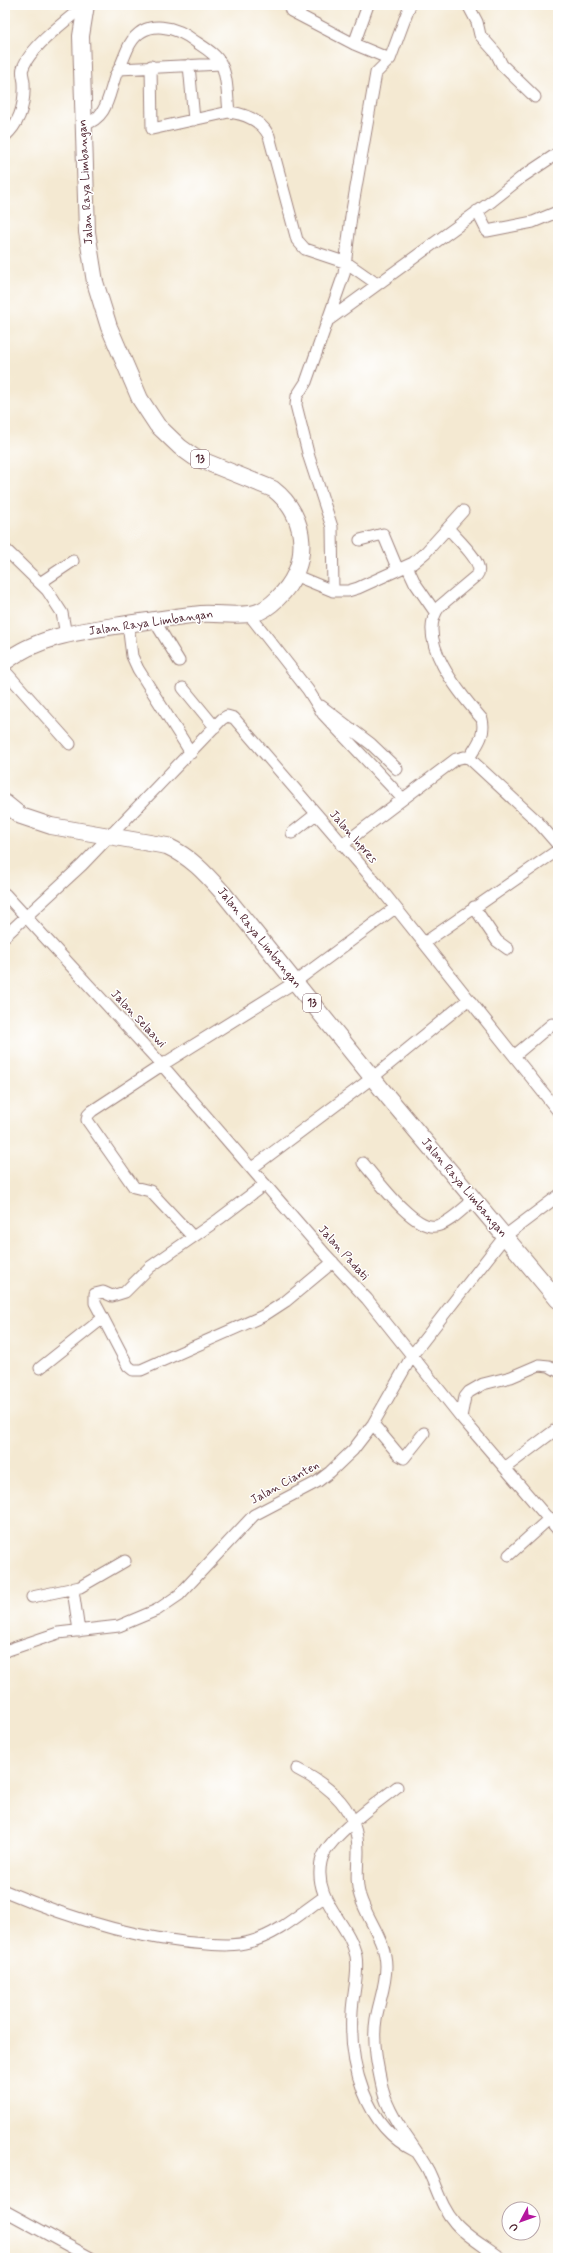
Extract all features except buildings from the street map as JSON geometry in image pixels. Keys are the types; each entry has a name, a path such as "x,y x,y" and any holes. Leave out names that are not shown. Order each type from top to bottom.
{"highway":[{"name":"Jalan Raya Limbangan","path":"5,662 29,647 66,635 199,614 248,613 262,610 281,594 294,575 302,542 299,523 290,505 273,489 194,457 180,447 157,426 140,399 109,327 96,282 87,232 81,36 85,5"},
{"name":"Jalan Raya Limbangan","path":"5,803 21,816 51,826 167,846 182,853 199,866 224,893 372,1078 558,1300"}],"street":[{"path":"5,136 13,129 21,112 24,97 22,69 38,47 57,27 85,5"},
{"path":"289,5 290,9 294,13 354,44 390,59"},
{"path":"354,44 368,5"},
{"path":"333,591 332,527 309,457 296,405 297,396 306,382 330,319 347,263 351,216 376,73 390,59 410,5"},
{"path":"468,5 477,22 480,35 496,53 502,65 535,97"},
{"path":"83,125 92,122 101,116 116,74 135,38 145,30 167,26 178,30 214,55 221,64 224,72 228,112"},
{"path":"119,69 151,66 221,64"},
{"path":"188,65 194,120"},
{"path":"151,66 152,128 228,112 240,113 251,118 266,132 297,240 305,249 347,263 377,284"},
{"path":"330,319 522,177 558,153"},
{"path":"477,211 487,231 533,222 557,212"},
{"path":"294,575 333,591 348,591 402,568 426,552 463,511"},
{"path":"448,528 469,551 480,566 480,570 477,575 446,600 435,612 432,628 436,650 444,671 482,719 484,726 482,735 469,758"},
{"path":"360,540 383,534 402,568 419,588 435,612"},
{"path":"5,549 40,583 62,614 66,635"},
{"path":"40,583 73,561"},
{"path":"248,613 323,714 403,799"},
{"path":"154,620 179,661"},
{"path":"128,624 132,656 138,669 191,753"},
{"path":"5,671 70,744"},
{"path":"183,688 215,726"},
{"path":"317,704 371,744 397,769"},
{"name":"Jalan Inpres","path":"5,936 111,836 215,726 227,716 234,718 424,943 558,1111"},
{"path":"342,845 456,759 464,756 469,758 532,816 558,845"},
{"path":"292,833 316,814"},
{"path":"424,943 474,906 558,850"},
{"name":"Jalan Selaawi","path":"5,894 162,1065 295,982 395,908"},
{"path":"474,906 498,941 508,949"},
{"path":"252,1168 372,1078 469,999"},
{"path":"514,1056 552,1024"},
{"path":"162,1065 88,1115 90,1124 134,1187 150,1191 193,1237"},
{"name":"Jalan Padati","path":"162,1065 367,1299 413,1354 461,1417 550,1518 558,1530"},
{"path":"363,1163 404,1210 422,1224 429,1227 441,1224 474,1200"},
{"path":"265,1184 146,1270 125,1292 112,1296 103,1292 95,1294 95,1303 128,1366 133,1370 141,1370 263,1316 286,1301 333,1262"},
{"name":"Jalan Cianten","path":"5,1651 58,1633 78,1630 106,1629 119,1626 169,1603 191,1583 254,1515 317,1482 330,1472 353,1450 373,1424 413,1354 504,1236 558,1196"},
{"path":"40,1368 103,1318"},
{"path":"461,1417 465,1397 469,1392 482,1384 515,1376 538,1365 549,1366 558,1371"},
{"path":"373,1424 399,1455 404,1458 424,1433"},
{"path":"506,1467 558,1428"},
{"path":"509,1555 550,1518"},
{"path":"32,1597 73,1590 125,1561"},
{"path":"73,1590 78,1630"},
{"path":"297,1769 321,1782 332,1792 354,1822 358,1837 357,1878 360,1896 382,1945 386,1964 385,1981 376,2021 377,2056 380,2078 386,2102 418,2152 429,2172 441,2203 455,2224 500,2258"},
{"path":"397,1787 354,1822 331,1844 321,1862 320,1886 324,1897 348,1936 356,1958 352,2030 362,2090 380,2123 396,2138 418,2152"},
{"path":"5,1892 64,1916 116,1929 173,1941 236,1945 261,1938 272,1932 324,1897"},
{"path":"5,2211 91,2258"}]}
